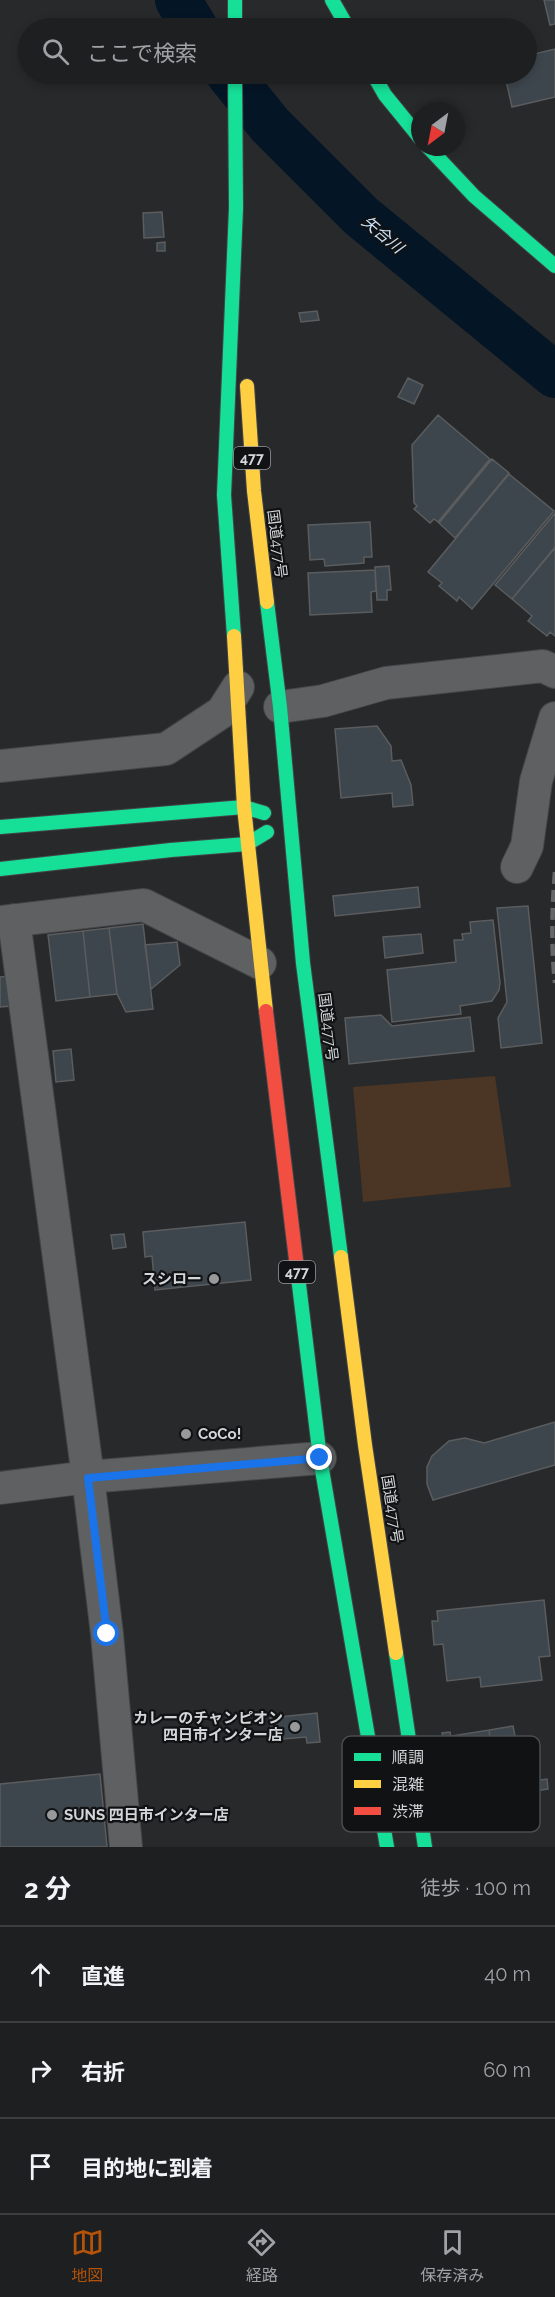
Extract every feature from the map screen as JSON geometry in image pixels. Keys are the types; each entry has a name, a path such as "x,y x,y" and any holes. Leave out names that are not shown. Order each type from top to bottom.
{"main road":[{"path":"235,0 235,18"},
{"path":"332,0 342,18"},
{"name":"477","path":"235,84 236,208 224,495 244,807 260,963 320,1458 368,1736"},
{"path":"379,84 385,95 411,127"},
{"path":"437,156 474,195 555,266"},
{"name":"477","path":"236,208 244,338"},
{"name":"国道477号","path":"246,373 254,491 280,707 303,963 362,1422 409,1736"},
{"path":"0,827 244,807 289,819"},
{"path":"0,870 171,850 247,844 289,819"},
{"name":"477","path":"384,1832 387,1847"},
{"name":"国道477号","path":"423,1832 425,1847"}],"street":[{"path":"280,707 323,701 386,683 543,666 555,672"},
{"path":"0,759 166,749 222,712 238,687"},
{"path":"517,867 527,846 536,781 555,718"},
{"path":"126,1847 107,1634 88,1478 7,921 144,905 260,963"},
{"path":"0,1488 320,1458"}],"shaded area":[{"path":"495,1076 511,1187 363,1202 353,1087"}],"building":[{"path":"544,0 555,0 555,24 550,25"},
{"path":"555,49 555,97 512,107 507,84 537,84 537,53"},
{"path":"162,212 164,237 144,238 143,213"},
{"path":"165,242 165,251 157,251 157,243"},
{"path":"317,311 319,320 301,322 299,313"},
{"path":"408,378 423,385 414,404 398,397"},
{"path":"438,415 490,459 438,522 434,519 430,523 414,509 417,506 414,503 412,445"},
{"path":"492,459 509,473 455,538 439,523"},
{"path":"509,474 554,511 472,609 459,597 457,601 439,586 442,583 428,572"},
{"path":"555,513 555,547 512,599 495,585"},
{"path":"370,522 372,557 364,557 364,563 325,566 324,559 310,560 308,525"},
{"path":"555,548 555,636 550,632 547,636 528,621 532,616 512,599"},
{"path":"389,566 391,590 387,590 387,600 377,600 375,567"},
{"path":"375,570 376,591 371,592 372,612 310,615 308,573"},
{"path":"377,726 391,746 392,761 401,760 411,785 413,805 393,807 392,793 341,798 335,729"},
{"path":"418,887 420,907 335,916 333,896"},
{"path":"528,906 542,1043 501,1048 498,1018 507,1002 497,908"},
{"path":"493,920 500,983 499,990 492,1001 460,1006 461,1014 392,1022 387,970 456,962 454,940 463,940 462,934 471,933 470,922"},
{"path":"143,924 153,1009 126,1012 117,994 109,928"},
{"path":"109,928 117,994 90,997 83,931"},
{"path":"83,931 90,997 56,1001 48,935"},
{"path":"421,934 423,953 385,958 383,937"},
{"path":"177,942 180,965 151,989 145,945"},
{"path":"9,976 12,1006 0,1007 0,977"},
{"path":"381,1015 392,1026 470,1017 474,1051 349,1064 345,1018"},
{"path":"71,1049 74,1080 56,1082 53,1051"},
{"path":"245,1222 251,1280 155,1290 152,1256 145,1257 143,1232"},
{"path":"124,1234 126,1247 113,1249 111,1235"},
{"path":"555,1422 555,1465 433,1500 427,1484 427,1467 432,1456 449,1441 465,1438 484,1443"},
{"path":"544,1600 550,1656 539,1657 542,1680 481,1687 480,1677 447,1681 443,1644 434,1645 432,1621 438,1621 437,1611"},
{"name":"カレーのチャンピオン 四日市インター店","path":"317,1713 320,1742 307,1743 306,1737 272,1740 270,1718"},
{"path":"513,1726 515,1736 490,1736 489,1730"},
{"path":"489,1730 490,1736 451,1736"},
{"path":"450,1732 451,1736 443,1736 442,1733"},
{"name":"SUNS 四日市インター店","path":"100,1774 107,1847 0,1847 0,1784"},
{"path":"547,1779 548,1789 540,1790 540,1780"}],"waterway":[{"name":"矢合川","path":"178,0 189,18"},
{"name":"矢合川","path":"237,84 270,125 361,216 555,375"}],"railway":[{"path":"555,872 552,928 555,983"}],"traffic: fast":[{"path":"235,0 235,18"},
{"path":"332,0 342,18"},
{"path":"234,636 224,495 236,208 235,84"},
{"path":"379,84 411,127"},
{"path":"436,156 474,196 555,266"},
{"path":"267,602 280,707 303,963 341,1257"},
{"path":"0,827 244,807 264,813"},
{"path":"0,869 247,844 267,832"},
{"path":"297,1268 320,1458 368,1736"},
{"path":"396,1653 408,1736"},
{"path":"384,1832 387,1847"},
{"path":"423,1832 425,1847"}],"traffic: slow":[{"path":"247,386 254,491 267,602"},
{"path":"234,636 244,807 266,1011"},
{"path":"341,1257 365,1445 396,1653"}],"traffic: jam":[{"path":"266,1011 297,1268"}],"place":[{"name":"スシロー","path":"214,1279"},
{"name":"CoCo!","path":"186,1434"},
{"name":"カレーのチャンピオン 四日市インター店","path":"295,1727"},
{"name":"SUNS 四日市インター店","path":"52,1815"}],"route":[{"path":"107,1634 88,1478 320,1458"}]}
